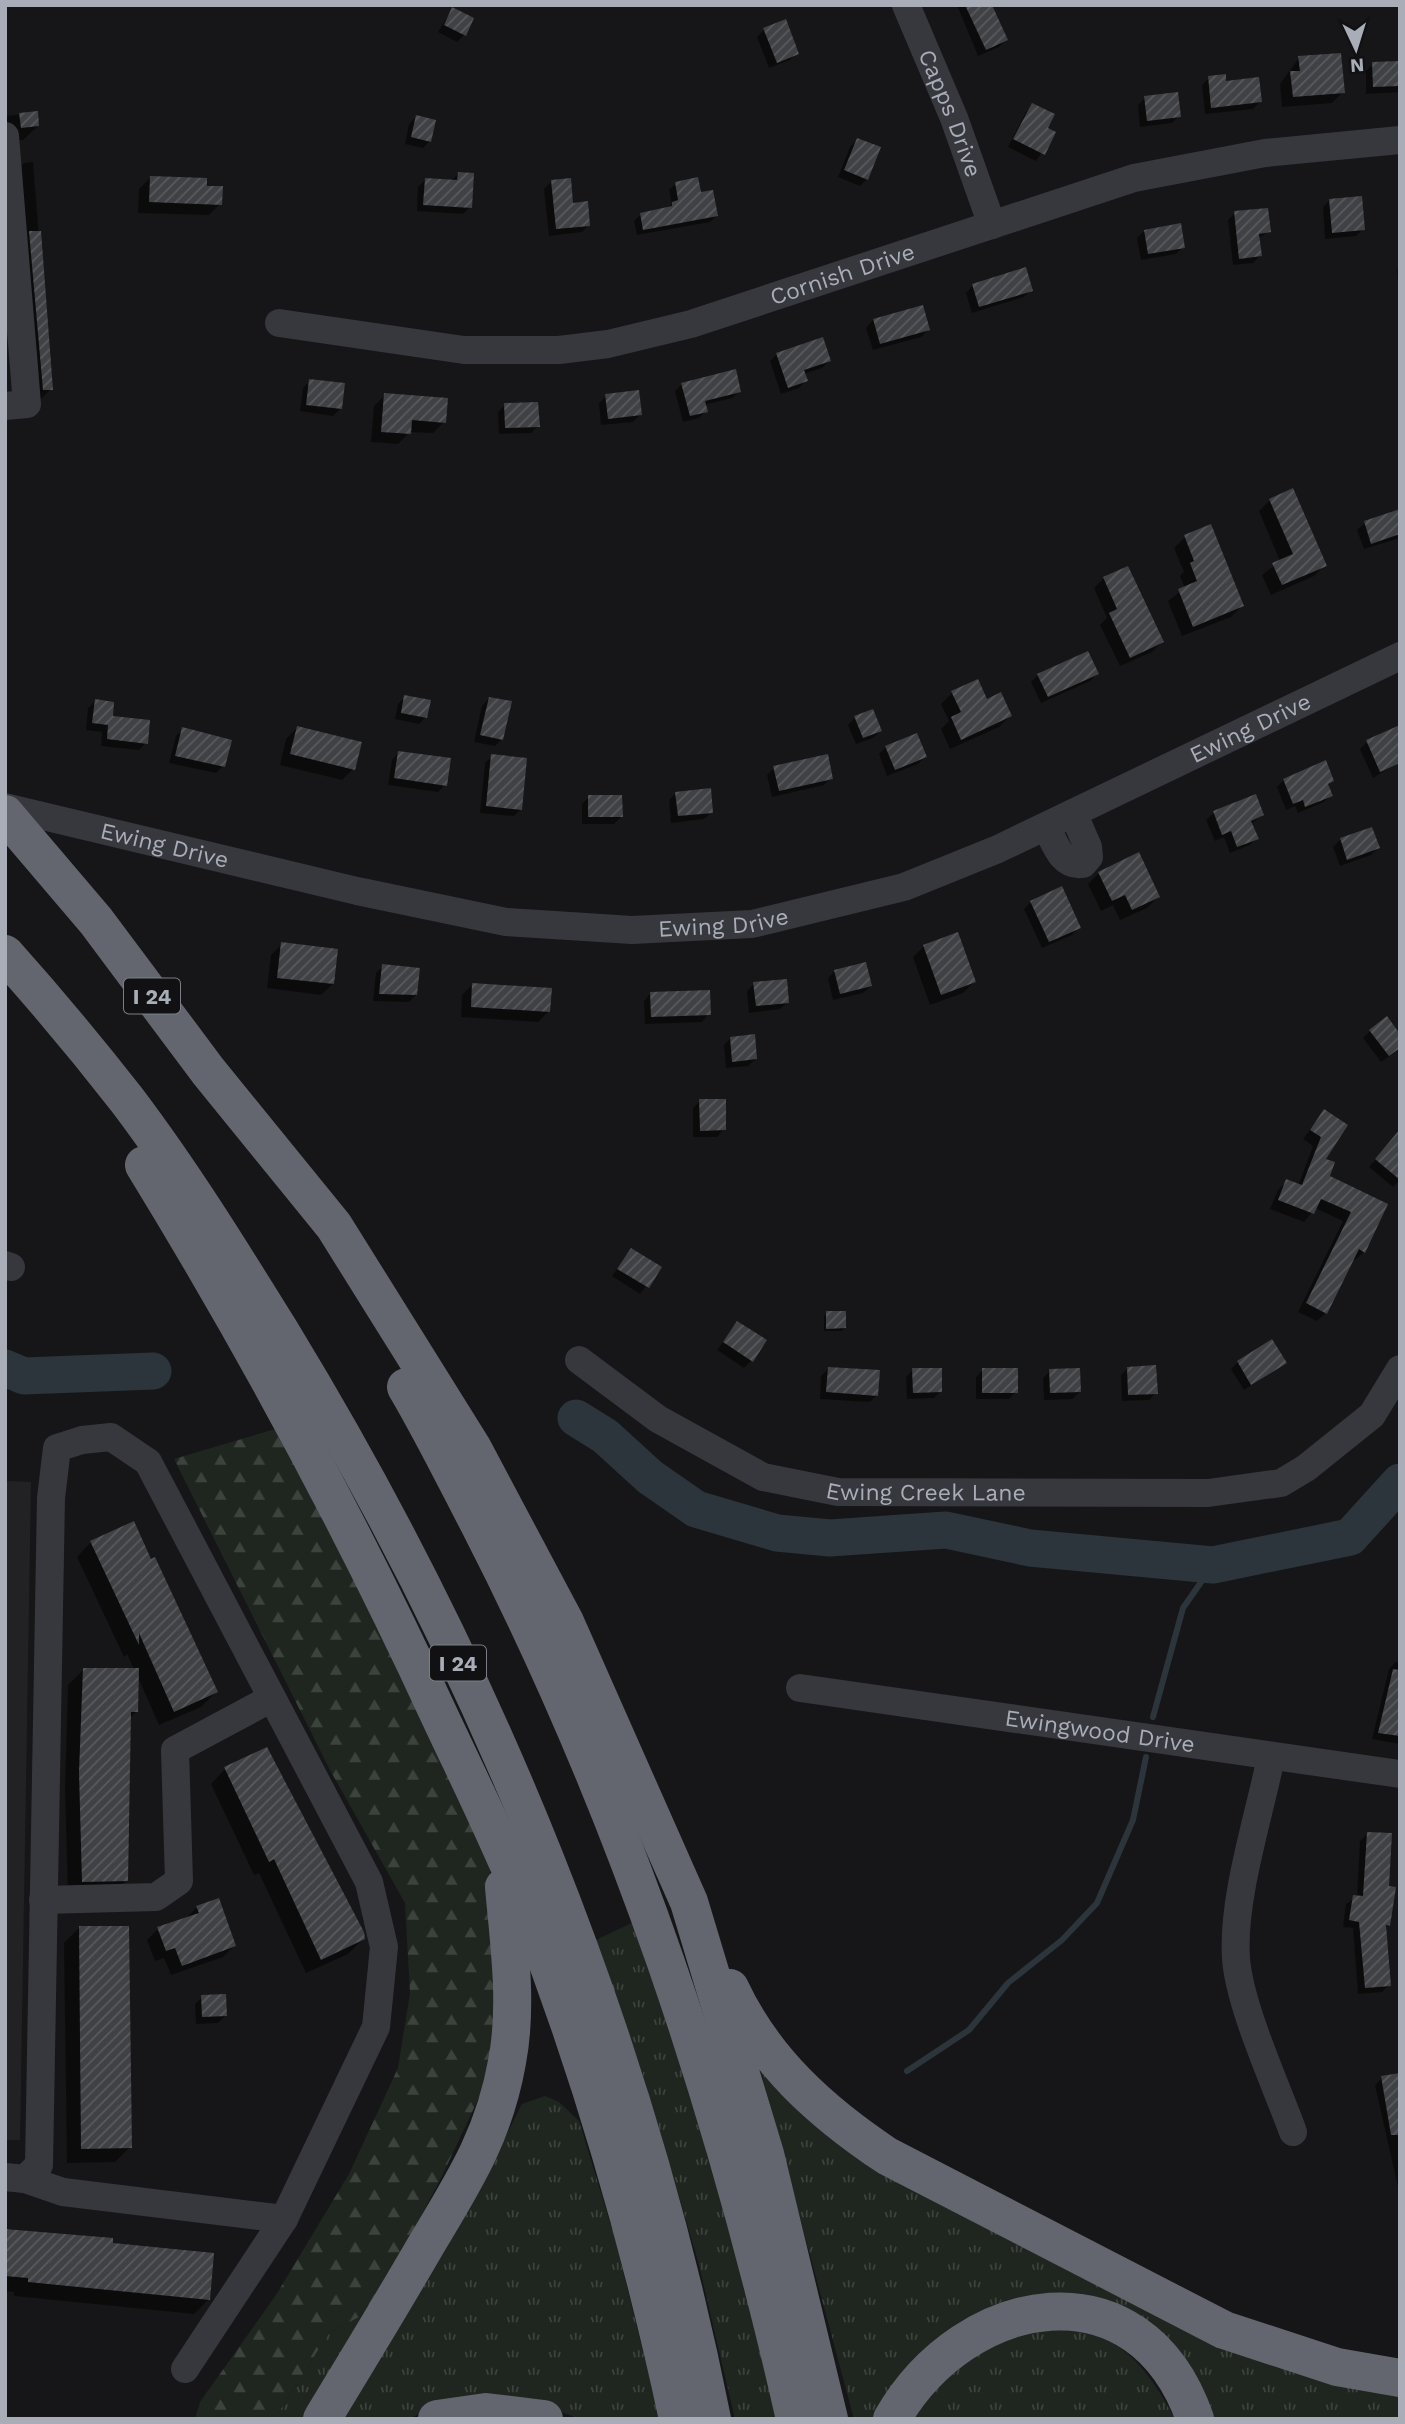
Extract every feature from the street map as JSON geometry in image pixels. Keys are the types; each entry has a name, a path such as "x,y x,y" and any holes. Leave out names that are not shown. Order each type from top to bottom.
{"highway":[{"name":"I 24","path":"5,814 96,921 208,1071 342,1279 419,1408 521,1607 585,1750 636,1878 688,2023 766,2290 795,2419"},
{"name":"I 24","path":"5,954 128,1101 228,1247 345,1438 433,1609 498,1747 545,1859 602,2012 659,2195 712,2419"},
{"path":"35,988 153,1180 302,1443 381,1589 499,1843 528,1912 582,2065 630,2222 678,2419"},
{"path":"208,1071 334,1226 472,1447 565,1622 688,1902 748,2021 778,2065 841,2126 936,2184 1224,2330 1337,2367 1400,2378"},
{"path":"322,2419 476,2163 498,2104 508,2060 512,2000 511,1961 499,1843"},
{"path":"688,1902 765,2154 829,2419"},
{"path":"892,2419 918,2382 961,2342 1026,2313 1056,2309 1105,2319 1131,2332 1149,2346 1171,2369 1187,2395 1195,2419"},
{"path":"437,2419 486,2412 544,2419"}],"street":[{"name":"Capps Drive","path":"906,5 954,118 992,225"},
{"path":"5,136 27,404 5,406"},
{"name":"Cornish Drive","path":"279,323 464,350 532,351 608,344 691,324 1134,178 1265,153 1400,139"},
{"name":"Ewing Drive","path":"5,807 357,891 506,922 632,930 752,924 904,887 1046,826 1400,656"},
{"path":"1046,826 1062,857 1069,863 1083,864 1088,857 1087,847 1073,813"},
{"name":"Ewing Creek Lane","path":"579,1360 658,1419 763,1477 838,1492 1208,1493 1281,1483 1306,1468 1372,1415 1400,1370"},
{"path":"15,2178 39,2165 51,1498 57,1448 82,1440 111,1437 148,1462 369,1882 384,1947 376,2027 284,2219 185,2369"},
{"name":"Ewingwood Drive","path":"800,1688 1400,1774"},
{"path":"43,1900 156,1897 179,1881 175,1750 272,1698"},
{"path":"1271,1757 1238,1913 1236,1960 1250,2013 1293,2132"},
{"path":"15,2178 63,2192 284,2219"}],"shaded area":[{"path":"5,1481 31,1482 20,2140 5,2140"}],"green space":[{"path":"282,1427 485,1847 499,1915 490,2074 442,2176 372,2310 329,2333 280,2410 270,2419 195,2419 200,2402 276,2295 349,2174 398,2068 410,1993 405,1903 330,1770 174,1459"},
{"path":"638,1920 684,2055 780,2419 735,2419 698,2261 644,2078 596,1940"},
{"path":"760,2068 1203,2333 1275,2367 1364,2388 1400,2393 1400,2419 1207,2419 1203,2404 1051,2300 877,2419 854,2419"},
{"path":"545,2096 559,2102 579,2121 615,2239 660,2419 580,2419 535,2402 448,2403 407,2419 340,2419 489,2169 522,2104"},
{"path":"372,2310 308,2419 270,2419 280,2410 329,2333"},
{"path":"1041,2330 1084,2333 1115,2344 1150,2378 1175,2419 909,2419 935,2384 1002,2339"}],"building":[{"path":"965,5 992,5 1008,40 986,50"},
{"path":"452,7 474,18 466,36 444,25"},
{"path":"786,19 799,54 777,63 763,28"},
{"path":"1341,53 1345,93 1293,97 1290,71 1300,71 1298,56"},
{"path":"1400,61 1400,86 1373,87 1372,62"},
{"path":"1226,74 1226,81 1259,77 1262,102 1211,108 1208,76"},
{"path":"1178,92 1181,117 1147,121 1144,96"},
{"path":"1032,103 1055,114 1048,128 1056,132 1045,155 1013,139"},
{"path":"38,111 39,126 21,128 19,113"},
{"path":"416,115 436,120 431,142 411,137"},
{"path":"857,138 881,147 868,180 844,170"},
{"path":"458,172 474,173 472,208 423,205 425,178 457,180"},
{"path":"150,176 207,178 207,186 223,186 222,205 149,202"},
{"path":"698,177 701,192 713,190 718,216 643,230 640,213 672,206 672,202 678,200 675,182"},
{"path":"571,178 573,203 588,201 590,226 556,229 551,180"},
{"path":"1362,196 1365,230 1332,233 1329,199"},
{"path":"1268,208 1271,232 1259,234 1262,256 1239,259 1234,211"},
{"path":"1181,223 1185,248 1148,254 1144,230"},
{"path":"29,231 41,231 53,390 43,390"},
{"path":"1026,267 1033,291 979,307 972,284"},
{"path":"923,305 930,330 880,344 873,319"},
{"path":"823,337 831,361 804,370 808,381 788,388 776,353"},
{"path":"736,369 741,392 705,401 708,412 690,416 681,383"},
{"path":"309,379 345,383 342,409 306,405"},
{"path":"639,390 642,415 608,419 605,394"},
{"path":"384,393 448,398 446,423 412,420 411,434 381,432"},
{"path":"538,402 540,427 505,428 504,403"},
{"path":"1293,488 1327,566 1282,585 1272,563 1293,554 1269,499"},
{"path":"1400,509 1400,534 1371,544 1364,521"},
{"path":"1211,524 1244,606 1193,627 1178,589 1197,581 1190,563 1194,561 1184,535"},
{"path":"1128,566 1164,642 1130,658 1109,613 1117,609 1103,577"},
{"path":"1088,651 1099,674 1048,697 1037,674"},
{"path":"978,679 987,699 1001,692 1012,716 961,740 951,717 961,712 951,691"},
{"path":"404,695 431,700 427,718 401,713"},
{"path":"489,697 512,701 503,740 480,735"},
{"path":"95,699 114,702 113,716 150,720 148,744 107,739 108,725 92,723"},
{"path":"873,709 882,731 863,738 854,716"},
{"path":"1400,725 1400,763 1380,772 1366,740"},
{"path":"297,726 362,742 355,770 290,754"},
{"path":"182,727 232,740 225,767 175,756"},
{"path":"917,733 927,757 895,770 885,746"},
{"path":"398,751 451,758 447,786 394,778"},
{"path":"491,754 527,758 522,810 486,806"},
{"path":"828,754 833,779 779,791 773,766"},
{"path":"1326,760 1334,781 1328,784 1333,796 1305,807 1303,800 1293,804 1283,779"},
{"path":"711,788 713,813 678,816 675,792"},
{"path":"1256,794 1264,815 1251,821 1259,839 1237,847 1231,831 1222,835 1213,811"},
{"path":"588,795 622,795 623,817 588,817"},
{"path":"1372,827 1380,848 1347,860 1340,838"},
{"path":"1139,852 1160,897 1132,910 1125,895 1112,901 1098,872"},
{"path":"1062,886 1081,928 1049,942 1030,901"},
{"path":"958,932 976,982 941,995 923,945"},
{"path":"281,942 338,949 334,984 277,978"},
{"path":"866,962 872,986 840,994 834,970"},
{"path":"382,964 420,968 417,995 379,994"},
{"path":"787,979 789,1003 756,1006 753,982"},
{"path":"472,983 552,988 550,1012 471,1007"},
{"path":"710,990 711,1015 651,1017 650,992"},
{"path":"1387,1016 1400,1034 1400,1048 1389,1056 1369,1030"},
{"path":"755,1034 757,1059 732,1062 730,1037"},
{"path":"699,1099 726,1099 726,1130 700,1131"},
{"path":"1324,1109 1348,1125 1326,1159 1335,1162 1330,1176 1388,1204 1365,1253 1359,1249 1327,1314 1306,1303 1351,1212 1321,1199 1314,1214 1278,1200 1286,1179 1302,1185 1321,1137 1310,1130"},
{"path":"1400,1129 1400,1180 1375,1159"},
{"path":"631,1248 662,1267 649,1288 617,1269"},
{"path":"826,1311 846,1311 846,1328 826,1329"},
{"path":"737,1321 767,1340 753,1362 723,1342"},
{"path":"1272,1339 1287,1363 1251,1385 1237,1361"},
{"path":"1156,1365 1158,1394 1128,1395 1127,1367"},
{"path":"828,1367 880,1370 878,1396 826,1392"},
{"path":"912,1368 942,1368 942,1392 913,1393"},
{"path":"982,1368 1018,1368 1018,1393 982,1393"},
{"path":"1080,1368 1081,1392 1050,1393 1049,1369"},
{"path":"134,1521 151,1559 155,1557 218,1692 174,1712 139,1633 139,1645 90,1541"},
{"path":"83,1668 139,1668 138,1712 131,1712 128,1881 82,1882 79,1772"},
{"path":"1393,1669 1400,1670 1400,1736 1378,1733"},
{"path":"267,1747 364,1932 365,1939 321,1960 274,1859 269,1862 224,1767"},
{"path":"1367,1832 1392,1833 1389,1886 1396,1887 1390,1926 1386,1925 1391,1986 1365,1988 1359,1922 1349,1920 1353,1895 1363,1896"},
{"path":"219,1898 236,1946 182,1966 175,1948 166,1951 157,1927 199,1913 196,1906"},
{"path":"79,1926 129,1926 132,2148 81,2149"},
{"path":"226,1994 227,2016 202,2017 201,1995"},
{"path":"1400,2073 1400,2135 1391,2135 1381,2076"},
{"path":"5,2229 113,2238 113,2243 214,2253 210,2300 28,2282 28,2278 5,2276"}],"waterway":[{"path":"5,1368 24,1376 153,1371"},
{"path":"576,1418 605,1436 650,1477 696,1509 777,1533 830,1538 946,1530 1030,1548 1213,1565 1350,1537 1400,1482"},
{"path":"1153,1717 1183,1608 1213,1565"},
{"path":"907,2071 969,2030 1008,1983 1062,1940 1097,1903 1133,1820 1146,1757"}]}
